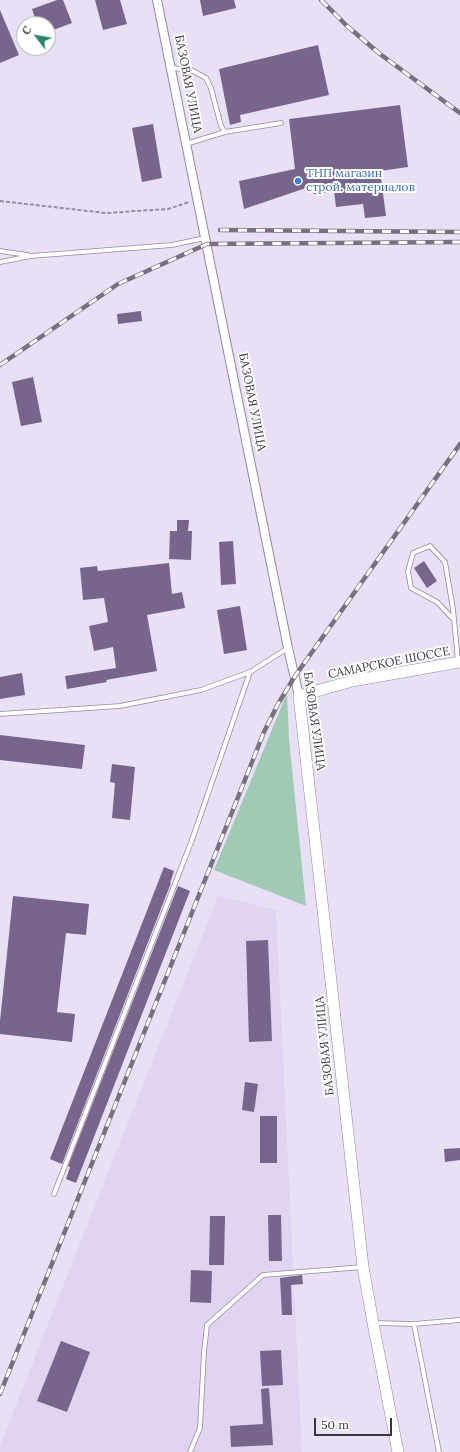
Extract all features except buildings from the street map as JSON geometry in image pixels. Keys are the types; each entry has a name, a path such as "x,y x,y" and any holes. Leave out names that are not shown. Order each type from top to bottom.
{"street":[{"name":"БАЗОВАЯ УЛИЦА","path":"157,0 299,696 363,1267 398,1452"},
{"name":"САМАРСКОЕ ШОССЕ","path":"299,696 352,681 459,662"}],"lane":[{"path":"172,68 191,70 206,78 211,88 221,126 225,132"},
{"path":"186,144 225,132 281,123"},
{"path":"0,262 31,256 172,244 206,238"},
{"path":"0,251 31,256"},
{"path":"454,620 437,602 411,588 408,571 413,553 430,546 445,562 454,609 459,662"},
{"path":"0,714 120,706 201,690 250,672 288,648"},
{"path":"54,1194 192,840 250,672"},
{"path":"190,1452 200,1428 207,1325 263,1275 363,1267"},
{"path":"373,1323 414,1324 460,1320"},
{"path":"414,1324 439,1452"}],"path":[{"path":"0,201 106,213 168,209 197,198"}],"shaded area":[{"path":"218,896 276,910 302,1452 0,1452 0,1445"}],"green space":[{"path":"287,693 289,739 306,906 214,870"}],"railway":[{"path":"321,0 347,26 380,54 460,113"},
{"path":"220,230 460,232"},
{"path":"0,365 118,284 207,244 460,242"},
{"path":"0,1394 264,732 278,704 295,676 460,444"}],"place":[{"name":"ТНП магазин строй. материалов","path":"298,181"}]}
